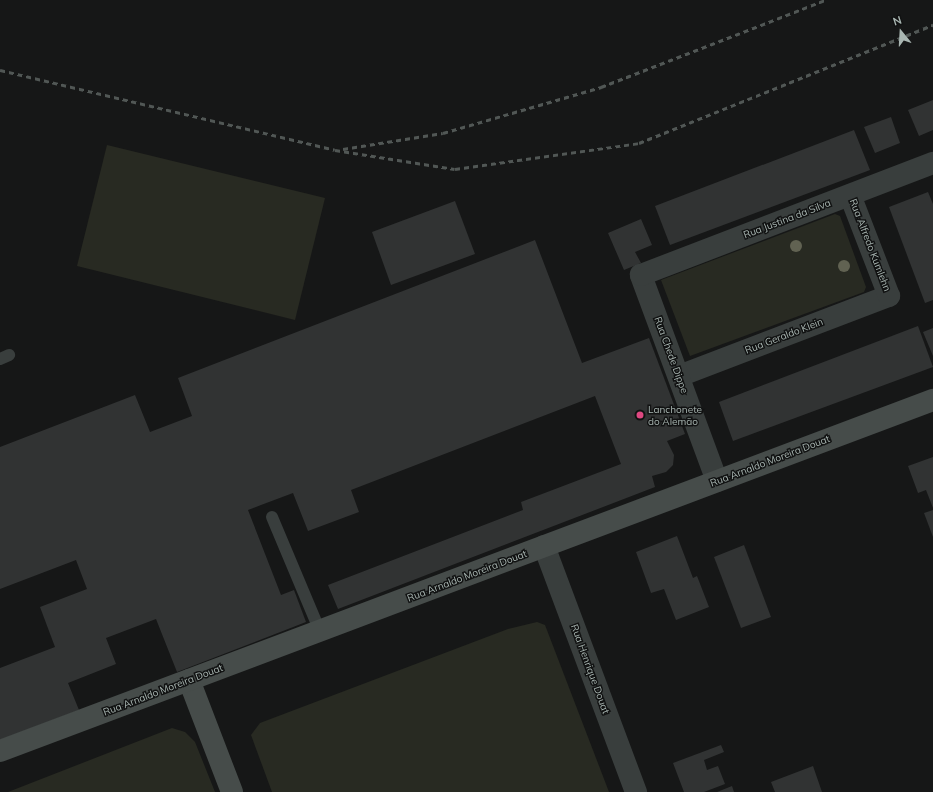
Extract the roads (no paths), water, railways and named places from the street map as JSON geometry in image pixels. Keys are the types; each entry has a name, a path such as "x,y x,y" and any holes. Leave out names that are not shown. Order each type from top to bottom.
{"street":[{"name":"Rua Justina da Silva","path":"641,275 933,163"},
{"name":"Rua Alfredo Kumlehn","path":"850,195 889,296"},
{"name":"Rua Chede Dippe","path":"641,275 718,481"},
{"name":"Rua Geraldo Klein","path":"679,376 889,296"},
{"name":"Rua Arnaldo Moreira Douat","path":"0,751 933,400"},
{"name":"Rua Henrique Douat","path":"544,546 636,792"},
{"path":"189,680 232,792"}],"lane":[{"path":"272,517 320,631"}],"railway":[{"path":"343,149 443,133 601,87 825,0"},
{"path":"0,70 335,150 455,169 639,143 933,25"}],"place":[{"name":"Lanchonete do Alemão","path":"640,415"}]}
